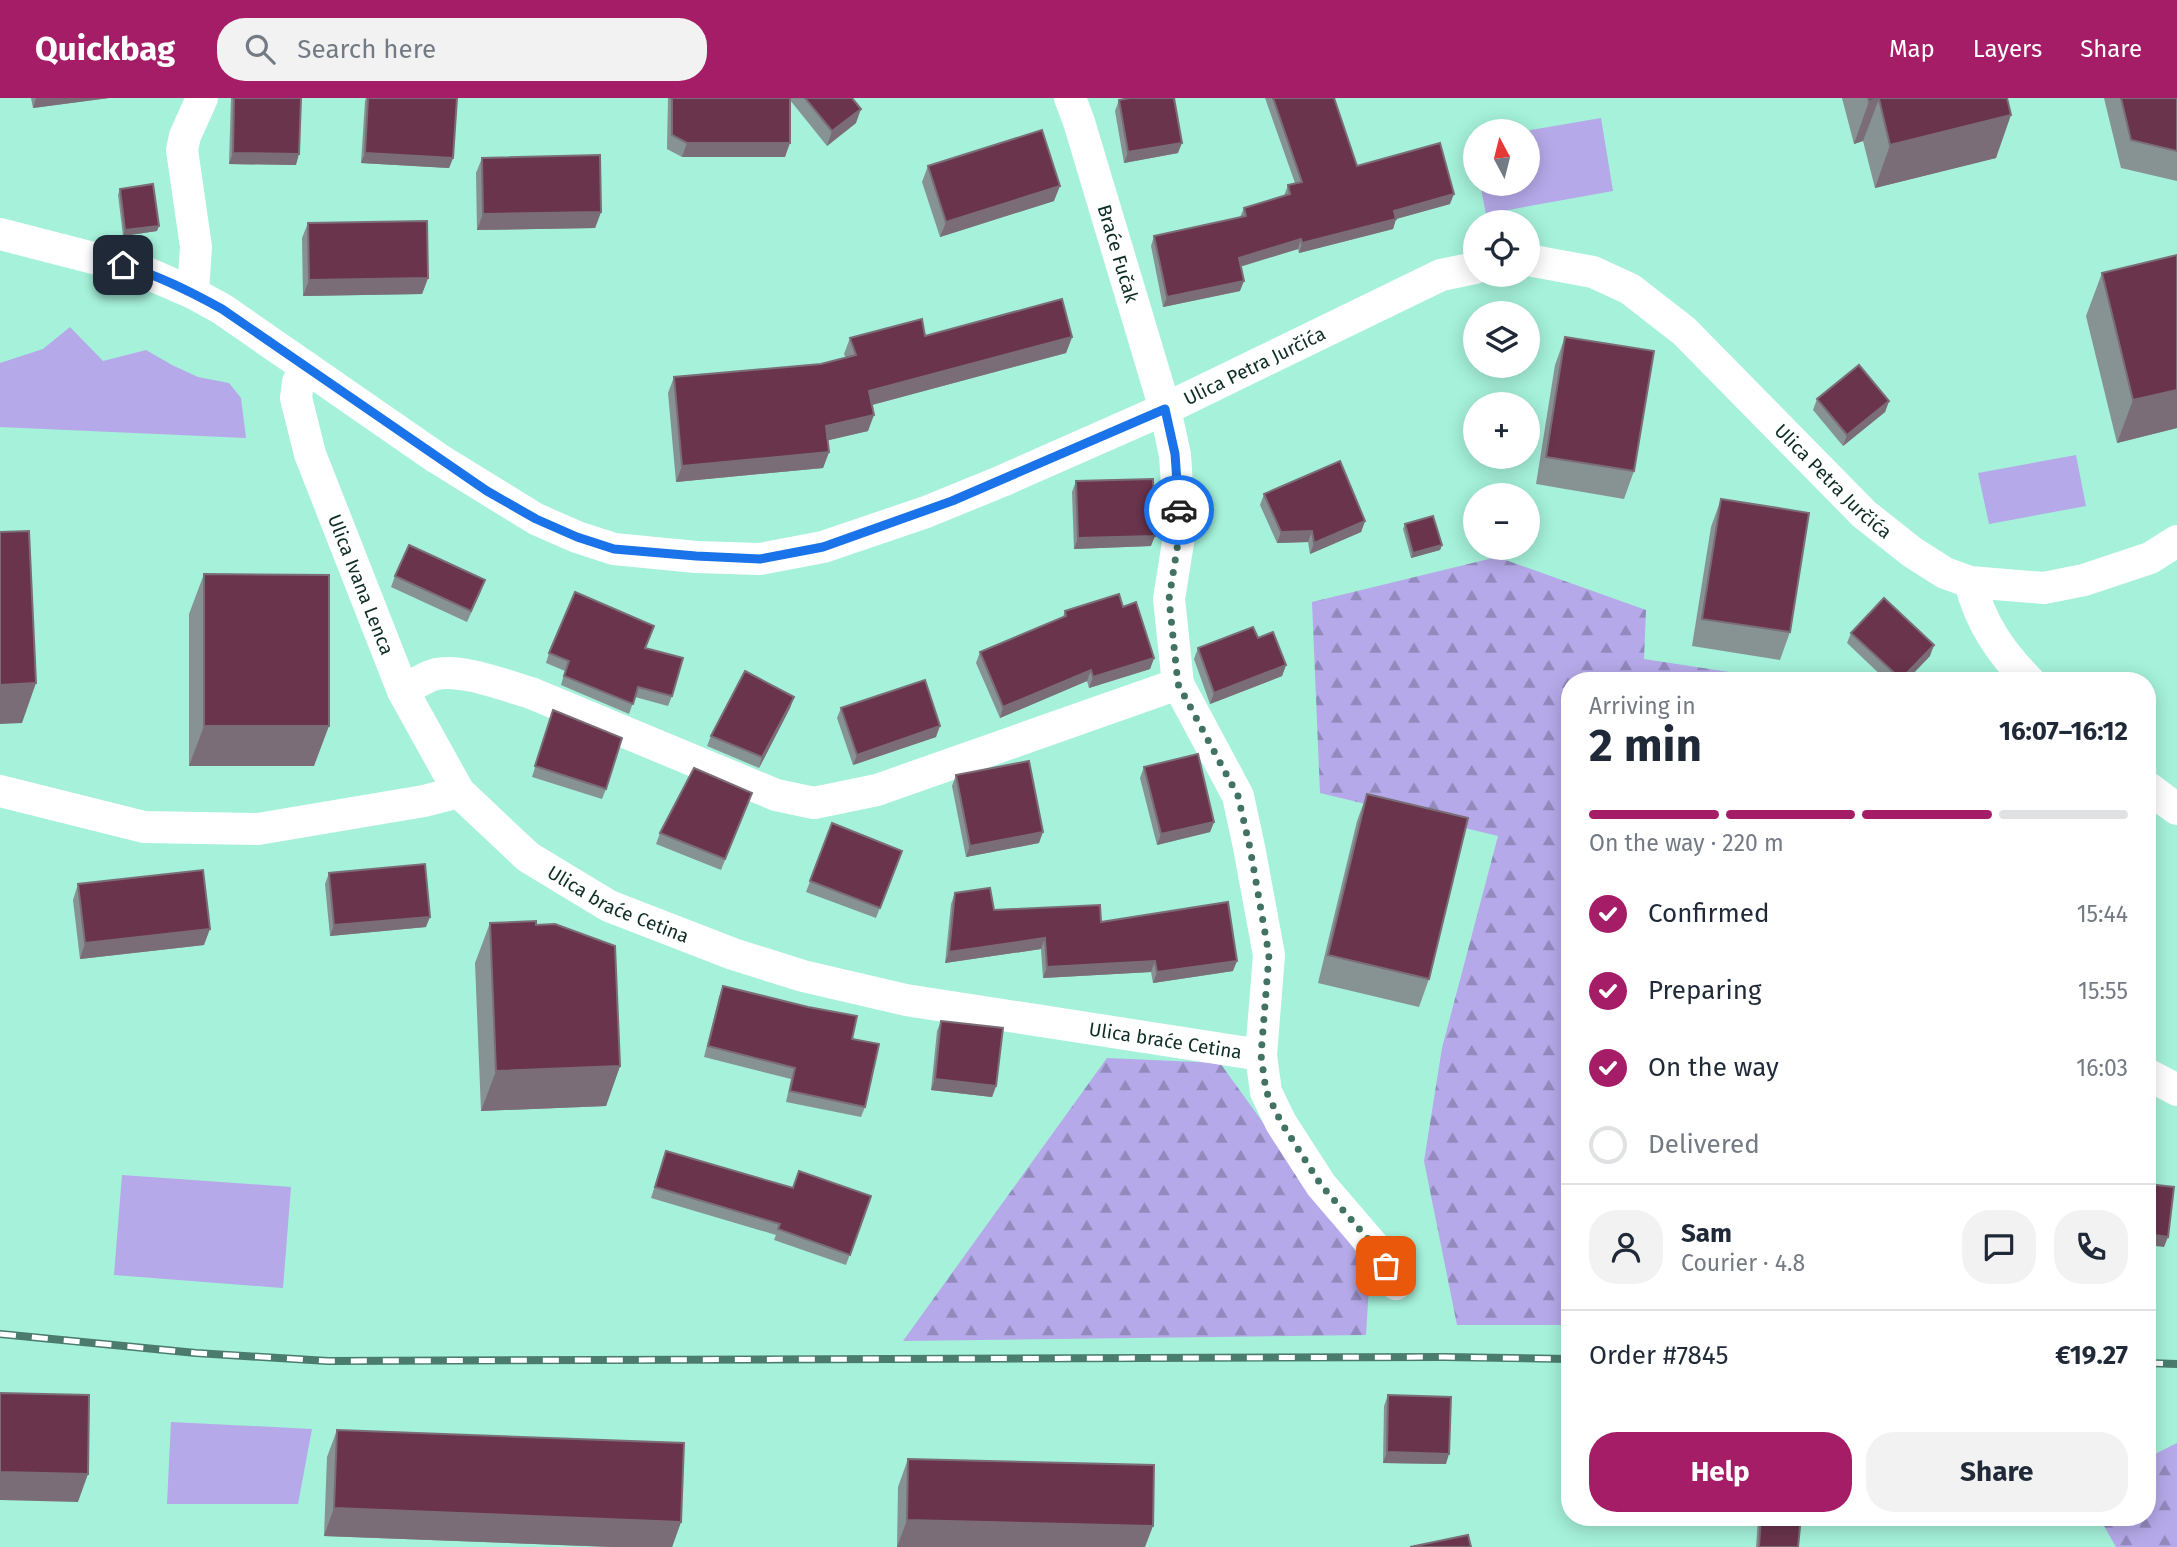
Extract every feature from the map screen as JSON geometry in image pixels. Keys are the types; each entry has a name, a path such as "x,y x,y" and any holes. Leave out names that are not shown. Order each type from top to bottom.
{"street":[{"path":"193,293 196,247 182,150 185,136 202,98"},
{"name":"Braće Fučak","path":"1070,98 1165,409 1175,454 1180,530 1169,599 1178,684"},
{"name":"Ulica Petra Jurčića","path":"0,234 140,270 193,293 222,309 437,458 536,519 577,537 614,549 760,559 823,547 964,496 1165,409 1441,275 1463,270"},
{"name":"Ulica Petra Jurčića","path":"1540,262 1593,272 1630,289 1684,331 1864,514 1912,552 1945,573 1970,582 2044,588 2084,580 2150,558 2177,541"},
{"name":"Ulica Ivana Lenca","path":"306,367 298,383 296,398 310,454 403,691 459,792"},
{"path":"1970,582 1976,607 1990,636 2014,672"},
{"path":"403,691 433,674 458,674 490,681 531,693 776,795 814,803 877,790 1178,684 1238,796 1269,955 1261,1055 1266,1091 1281,1122 1321,1185 1376,1248 1396,1284"},
{"path":"0,791 144,827 258,829 425,801 459,792"},
{"name":"Ulica braće Cetina","path":"459,792 528,858 568,883 609,905 733,954 803,976 906,1000 1261,1055"},
{"path":"2156,794 2177,809"},
{"path":"2156,1079 2177,1090"}],"green space":[{"path":"1601,118 1613,191 1508,210 1485,210 1482,196 1540,196 1540,128"},
{"path":"70,327 103,361 146,350 198,377 229,383 241,398 246,438 0,427 0,363 43,349"},
{"path":"2076,455 2086,506 1989,524 1978,473"},
{"path":"1485,560 1505,560 1646,610 1644,659 1729,672 1561,672 1561,1325 1457,1325 1424,1161 1442,1048 1498,836 1320,793 1312,602"},
{"path":"1107,1058 1220,1063 1370,1271 1366,1335 903,1341"},
{"path":"122,1175 291,1187 283,1288 114,1275"},
{"path":"171,1422 312,1429 298,1504 167,1504"},
{"path":"2177,1443 2177,1547 2116,1547 2104,1526 2156,1526 2156,1454"}],"building":[{"path":"234,98 301,98 299,154 233,153"},
{"path":"368,98 457,98 453,158 365,153"},
{"path":"672,98 790,98 790,143 687,143 672,135"},
{"path":"805,98 852,98 861,109 832,131"},
{"path":"1174,98 1182,143 1128,152 1119,100"},
{"path":"1273,98 1334,98 1357,166 1440,143 1454,194 1394,211 1396,219 1302,243 1301,239 1239,258 1244,281 1167,297 1154,236 1246,216 1244,208 1290,194 1288,185 1302,182"},
{"path":"1868,98 2007,98 2011,115 1890,145 1879,99 1869,101"},
{"path":"2121,98 2177,98 2177,151 2131,140"},
{"path":"1042,130 1060,186 946,222 928,166"},
{"path":"600,155 601,212 483,214 482,158"},
{"path":"153,184 159,226 125,230 120,189"},
{"path":"427,221 428,278 309,280 308,223"},
{"path":"2177,255 2177,390 2133,400 2102,273"},
{"path":"1062,299 1072,337 869,391 874,415 826,426 829,452 682,466 674,377 821,364 856,355 850,338 922,319 925,336"},
{"path":"1565,337 1654,351 1634,471 1546,457"},
{"path":"1859,365 1889,401 1847,435 1817,399"},
{"path":"1340,461 1365,521 1314,543 1312,531 1281,532 1264,494"},
{"path":"1153,479 1155,536 1078,538 1076,481"},
{"path":"1721,499 1809,513 1790,632 1702,619"},
{"path":"1433,516 1442,545 1413,553 1405,524"},
{"path":"29,531 36,683 0,685 0,532"},
{"path":"409,545 485,580 471,611 395,576"},
{"path":"204,574 329,575 329,726 204,726"},
{"path":"575,592 654,626 645,648 683,658 672,696 638,687 633,704 564,676 569,661 549,653"},
{"path":"1119,594 1123,607 1136,602 1154,658 1093,677 1091,670 1003,707 980,652 1066,616 1065,611"},
{"path":"1884,598 1934,645 1908,672 1893,672 1851,633"},
{"path":"1253,627 1258,638 1273,632 1286,665 1214,693 1198,648"},
{"path":"745,671 794,697 762,757 711,736"},
{"path":"925,680 940,726 857,755 841,708"},
{"path":"553,710 622,738 606,789 535,766"},
{"path":"1198,754 1214,822 1161,834 1144,767"},
{"path":"1029,761 1043,832 970,846 956,775"},
{"path":"694,768 752,793 725,859 660,833"},
{"path":"1367,794 1468,818 1429,979 1328,955"},
{"path":"832,823 902,851 880,908 810,881"},
{"path":"425,864 430,917 334,925 329,873"},
{"path":"203,870 210,929 85,943 78,884"},
{"path":"990,888 994,910 1100,905 1101,922 1228,902 1237,961 1157,972 1155,961 1047,967 1045,938 949,952 955,893"},
{"path":"536,921 536,925 555,924 615,946 620,1066 496,1071 490,923"},
{"path":"723,986 857,1016 852,1039 879,1044 865,1107 790,1091 795,1068 708,1046"},
{"path":"941,1021 1003,1028 996,1086 935,1079"},
{"path":"666,1151 793,1188 799,1171 871,1196 850,1255 778,1229 780,1224 655,1187"},
{"path":"2156,1185 2174,1187 2168,1237 2156,1235"},
{"path":"0,1393 89,1395 88,1474 0,1472"},
{"path":"1388,1395 1451,1397 1449,1454 1387,1452"},
{"path":"337,1430 684,1443 681,1522 334,1508"},
{"path":"908,1459 1154,1465 1153,1526 907,1520"},
{"path":"1760,1526 1800,1526 1798,1547 1759,1547"},
{"path":"1468,1535 1471,1547 1410,1547"}],"railway":[{"path":"0,1334 196,1353 328,1361 1561,1359"},
{"path":"2156,1363 2177,1364"}],"way so far":[{"path":"1179,510 1180,530 1169,599 1178,684 1238,796 1250,848 1269,955 1261,1055 1266,1091 1281,1122 1321,1185 1376,1248 1386,1266"}],"route":[{"path":"123,265 193,293 222,309 487,491 536,519 614,549 760,559 823,547 926,512 1165,409 1175,454 1179,510"}]}
